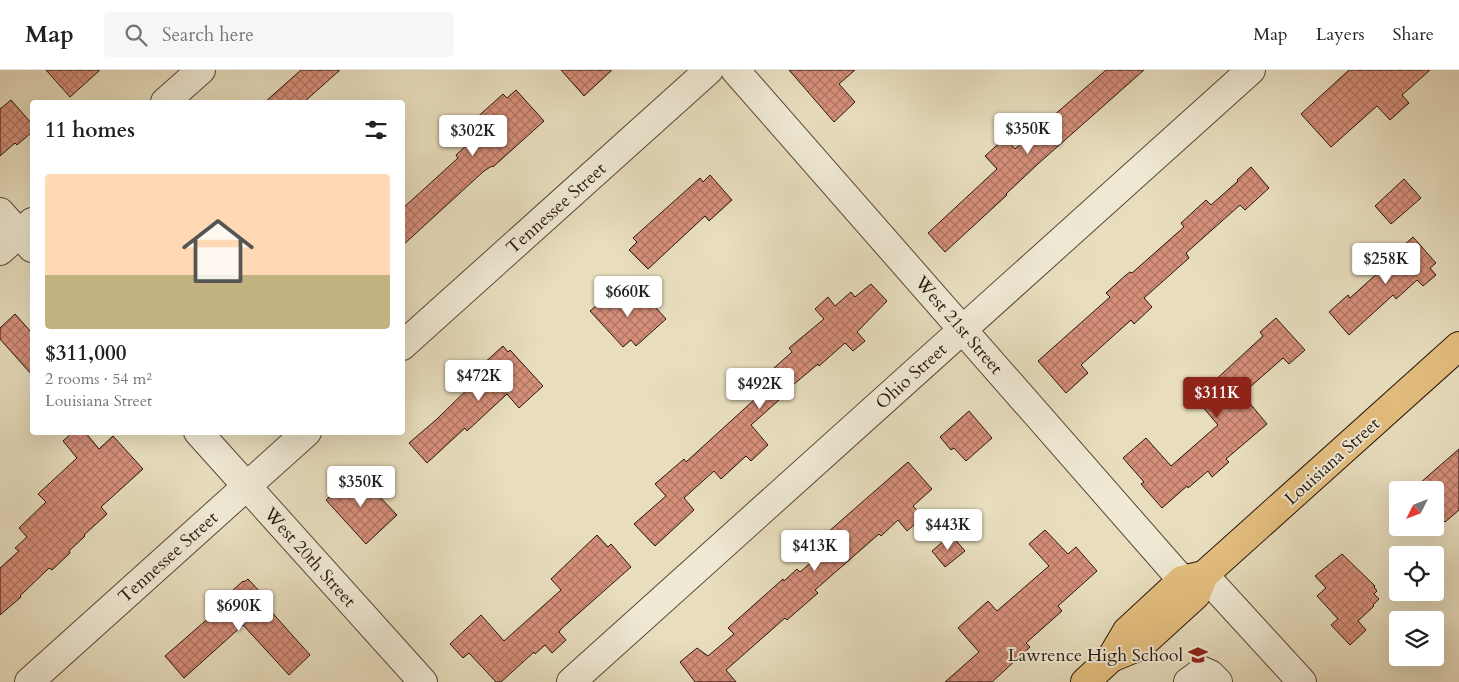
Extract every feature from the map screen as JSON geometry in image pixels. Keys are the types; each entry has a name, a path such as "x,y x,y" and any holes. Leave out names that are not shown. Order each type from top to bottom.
{"main road":[{"name":"Louisiana Street","path":"1085,682 1112,658 1140,646 1196,595 1193,578 1459,346"}],"street":[{"path":"167,100 201,70"},
{"name":"Tennessee Street","path":"405,343 709,70"},
{"name":"West 21st Street","path":"735,70 963,330 1193,578 1300,681"},
{"name":"Ohio Street","path":"571,682 1251,70"},
{"path":"0,212 21,239"},
{"name":"West 20th Street","path":"201,435 423,682"},
{"name":"Tennessee Street","path":"30,682 303,435"},
{"path":"1188,682 1203,671 1210,674 1218,682"}],"building":[{"path":"46,70 100,70 70,97"},
{"path":"301,70 340,70 306,100 267,100"},
{"path":"561,70 612,70 584,96"},
{"path":"789,70 855,70 839,84 855,102 834,122"},
{"path":"1106,70 1144,70 1039,163 945,252 928,233 997,169 985,156 1005,138 1015,149"},
{"path":"1349,70 1430,70 1402,95 1409,103 1390,120 1377,106 1331,147 1301,114"},
{"path":"516,90 544,121 493,167 484,171 405,243 405,206 458,158 456,155 469,143 456,129 469,116 473,121 503,94 507,98"},
{"path":"11,100 30,122 30,134 0,156 0,109"},
{"path":"1251,167 1269,188 1245,210 1240,205 1186,253 1189,258 1144,298 1152,307 1134,324 1131,320 1081,365 1088,373 1066,393 1038,361 1110,297 1106,293 1126,275 1130,272 1132,273 1184,227 1181,223 1206,200 1211,205"},
{"path":"710,175 732,200 709,221 705,216 648,269 629,250 637,242 633,238 700,178 703,182"},
{"path":"1404,179 1421,198 1391,224 1375,206"},
{"path":"1413,237 1436,263 1430,268 1436,275 1423,286 1417,280 1396,299 1393,295 1349,335 1329,312 1348,295 1350,298"},
{"path":"871,284 887,301 857,332 865,341 853,351 845,343 819,366 818,364 787,390 788,392 751,425 768,445 751,461 746,456 721,479 714,471 684,498 694,510 655,546 634,524 666,496 655,484 684,459 686,462 754,400 747,392 792,352 789,348 824,319 815,309 828,297 835,306 851,292 855,297"},
{"path":"621,291 630,301 641,291 666,319 636,346 631,340 623,347 590,311 609,295 613,299"},
{"path":"15,314 30,331 30,373 0,339 0,328"},
{"path":"1276,318 1305,350 1289,364 1283,358 1242,394 1267,424 1226,459 1229,462 1212,477 1208,471 1162,508 1141,484 1144,482 1123,458 1146,438 1171,466 1218,425 1192,394 1208,380 1211,384 1263,336 1260,332"},
{"path":"503,346 508,352 510,350 543,386 519,408 507,394 467,431 465,428 427,463 409,443 437,419 488,369 483,364"},
{"path":"969,411 992,438 966,461 954,448 951,450 940,437"},
{"path":"70,435 87,435 99,449 113,436 143,469 101,507 107,514 84,535 69,551 70,553 52,570 49,568 21,597 0,615 0,568 19,551 15,548 27,537 19,528 46,502 38,494 77,458 63,441"},
{"path":"1459,449 1459,510 1445,522 1444,481 1422,481"},
{"path":"908,462 932,489 913,506 923,517 907,531 898,520 881,536 879,534 815,590 818,593 787,620 785,618 726,670 736,682 695,682 680,662 697,648 708,656 734,634 728,628 783,579 784,581 797,569 800,572 829,547 824,542 830,536 827,533"},
{"path":"356,472 397,515 366,544 326,500"},
{"path":"1045,530 1068,554 1076,547 1097,571 1058,606 1062,611 1026,643 1030,647 992,682 945,682 979,652 958,628 988,601 997,611 1049,566 1029,544"},
{"path":"597,535 608,547 611,544 631,567 561,629 559,632 566,640 552,653 545,645 535,654 534,652 501,682 496,682 469,653 463,658 450,644 481,615 504,641 561,590 551,579"},
{"path":"951,535 965,551 945,567 932,551"},
{"path":"1342,554 1375,586 1377,591 1374,594 1379,599 1358,621 1366,630 1350,645 1331,625 1338,619 1317,596 1326,588 1315,576"},
{"path":"248,579 263,595 260,599 310,655 289,675 243,625 184,678 165,656 211,616 208,613 243,581"}],"place":[{"name":"Lawrence High School","path":"1198,655"}]}
